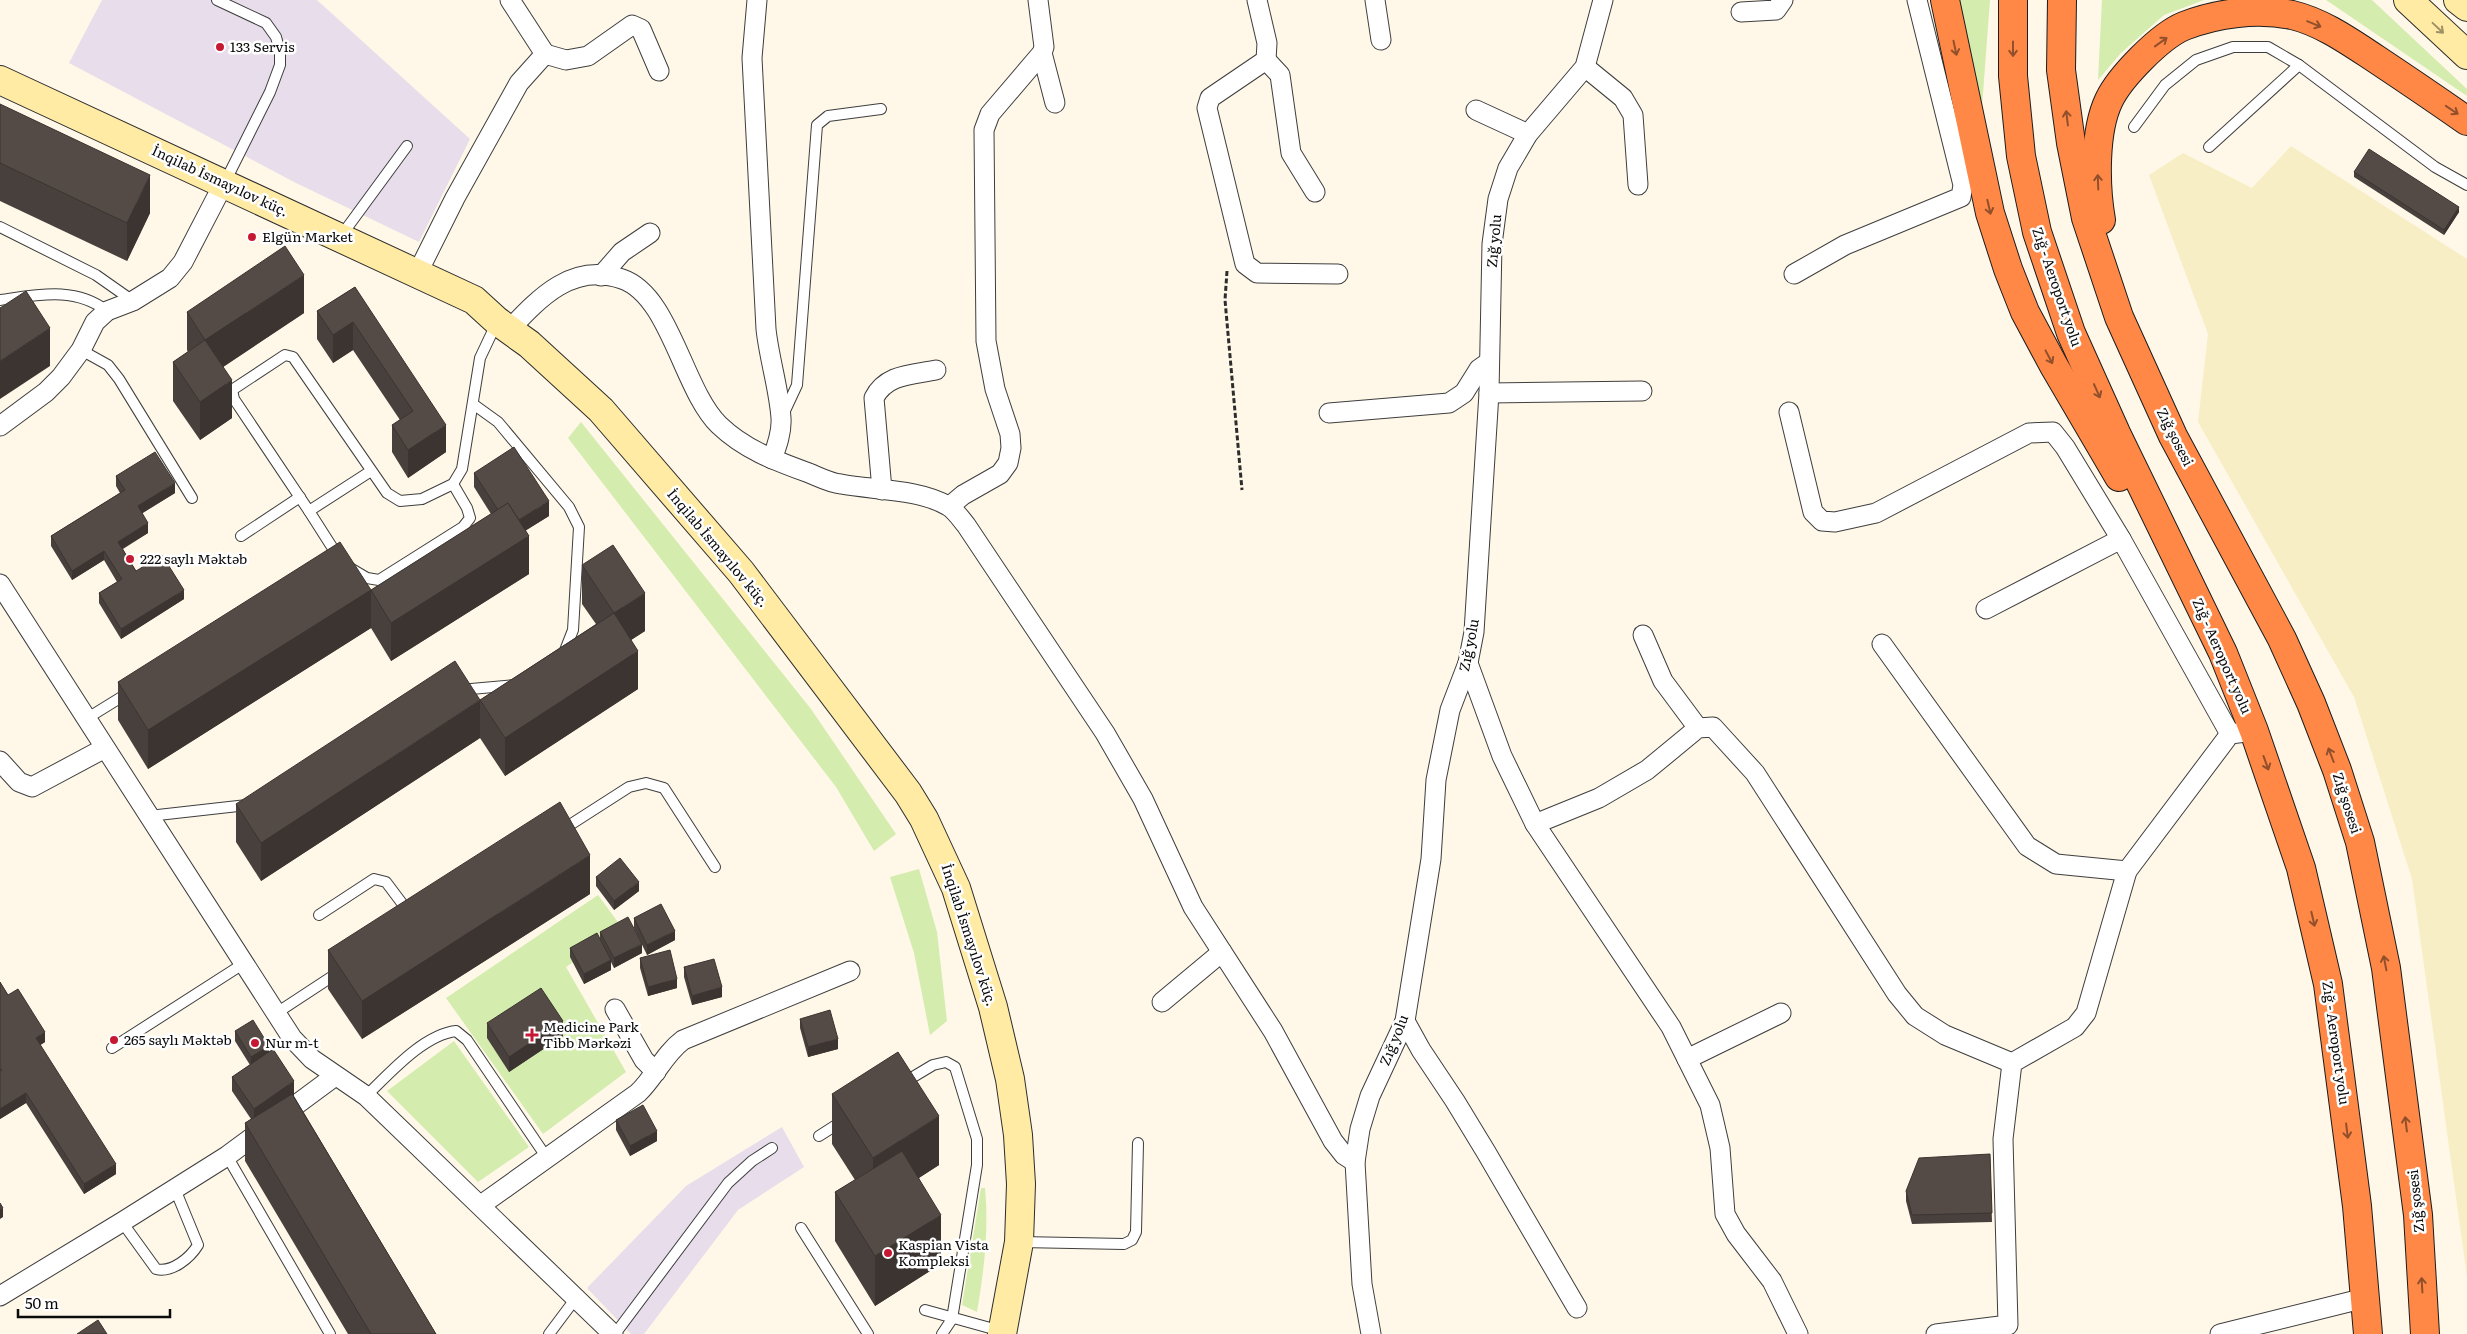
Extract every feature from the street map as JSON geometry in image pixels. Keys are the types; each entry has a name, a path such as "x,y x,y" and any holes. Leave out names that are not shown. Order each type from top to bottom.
{"highway":[{"path":"1945,0 1990,213 2008,269 2026,312 2059,374 2223,653"},
{"name":"Zığ - Aeroport yolu","path":"2013,0 2013,76 2021,156 2037,232 2071,333 2116,433 2223,653 2242,732 2301,868 2328,984 2357,1206 2368,1334"},
{"path":"2062,0 2061,70 2071,143 2086,218 2119,317"},
{"path":"2119,317 2100,212 2098,135 2109,100 2120,82 2146,53 2182,27 2215,17 2254,11 2293,16 2338,34 2467,121"},
{"name":"Zığ şosesi","path":"2119,317 2173,436 2282,639 2311,704 2337,770 2360,842 2386,968 2418,1215 2425,1334"}],"main road":[{"path":"2408,0 2467,55"},
{"path":"2458,0 2467,8"},
{"name":"İnqilab İsmayılov küç.","path":"0,80 418,272 474,300 503,325 530,344 601,410 741,572 908,793 941,852 958,896 993,1007 1010,1080 1018,1135 1020,1174 1019,1242 1002,1333"}],"street":[{"path":"510,0 545,54 566,60 588,56 632,25 641,29 659,71"},
{"path":"757,0 752,58 766,329 769,357 781,418 780,436 772,459"},
{"path":"950,506 963,495 1000,474 1008,463 1010,456 1010,434 995,389 986,341 984,130 990,114 1042,53 1044,47 1038,0"},
{"path":"1257,0 1267,42 1266,60 1280,76 1291,153 1315,192"},
{"path":"1375,0 1381,40"},
{"name":"Zığ yolu","path":"1371,1334 1360,1265 1355,1162 1360,1129 1370,1096 1405,1021 1431,860 1436,780 1450,710 1468,663 1474,632 1489,393 1492,244 1498,199 1508,168 1528,134 1585,67 1603,0"},
{"path":"1742,12 1776,10 1783,0"},
{"path":"1794,274 1845,245 1961,197 1963,185 1916,0"},
{"path":"1042,53 1055,103"},
{"path":"418,272 455,198 520,83 545,54"},
{"path":"1266,60 1210,98 1207,108 1245,264 1257,273 1338,274"},
{"path":"1585,67 1623,98 1633,115 1638,185"},
{"path":"1476,110 1528,134"},
{"path":"0,426 46,392 61,377 81,350 95,322 107,312 133,301 170,278 183,262 224,183"},
{"path":"600,276 622,252 650,233"},
{"path":"503,325 538,298 579,276 622,279 640,289 654,307 702,402 717,423 734,438 772,459 839,484 932,499 950,506 966,525 1105,733 1143,799 1194,907 1273,1031 1333,1141 1344,1155 1355,1162"},
{"path":"1329,413 1449,403 1464,393 1479,369 1489,362"},
{"path":"882,490 874,398 880,386 892,379 936,370"},
{"path":"1489,393 1642,391"},
{"path":"1789,412 1813,512 1822,521 1835,522 1876,513 2029,433 2053,432 2065,447 2242,732 2127,871 2086,1013 2075,1027 2012,1063"},
{"path":"1986,610 2121,539"},
{"path":"0,584 292,1038 312,1058 366,1096 614,1334"},
{"path":"1643,634 1663,681 1698,728"},
{"path":"1882,644 2027,846 2056,864 2127,871"},
{"path":"1468,663 1502,756 1535,824 1671,1027 1710,1105 1720,1148 1725,1214 1736,1234 1772,1281 1798,1334"},
{"path":"1535,824 1599,798 1647,770 1698,728 1714,727 1755,773 1897,994 1916,1016 1945,1035 2012,1063"},
{"path":"0,761 19,782 32,787 105,748"},
{"path":"1162,1002 1222,952"},
{"path":"481,1205 638,1093 675,1046 683,1040 850,971"},
{"path":"615,1008 644,1060 656,1072"},
{"path":"1687,1059 1781,1014"},
{"path":"1405,1021 1421,1050 1471,1126 1577,1308"},
{"path":"1936,1334 2009,1330 2003,1139 2012,1063"},
{"path":"0,1296 227,1156 335,1076"},
{"path":"2220,1334 2366,1298"}],"lane":[{"path":"217,0 266,23 276,37 280,52 280,65 270,92 224,183"},
{"path":"2134,128 2165,85 2196,60 2234,47 2268,47 2299,65 2435,167 2467,185"},
{"path":"2209,147 2299,65"},
{"path":"781,418 797,385 817,125 828,116 881,109"},
{"path":"340,236 407,146"},
{"path":"0,226 96,275 133,301"},
{"path":"0,300 45,293 76,296 95,302 107,312"},
{"path":"16,309 28,296"},
{"path":"453,484 467,508 470,518 463,527 379,580 368,578 338,566 309,510 234,399 232,390 285,355 293,356 386,492 400,501 422,499 453,484 462,469 480,358 503,325"},
{"path":"81,350 108,365 119,379 192,498"},
{"path":"472,404 498,422 569,507 579,527 573,630 566,652 553,663"},
{"path":"309,510 371,471"},
{"path":"241,536 300,497"},
{"path":"449,694 465,689 521,684 528,681"},
{"path":"86,718 138,688"},
{"path":"556,834 629,787 646,783 664,788 715,867"},
{"path":"149,816 258,804"},
{"path":"319,915 374,880 386,882 416,923"},
{"path":"112,1048 243,964"},
{"path":"275,1014 350,966"},
{"path":"366,1096 412,1052 445,1032 456,1031 467,1040 547,1158"},
{"path":"892,1090 933,1065 946,1062 951,1064 955,1067 961,1080 977,1139 977,1165 952,1319 942,1334"},
{"path":"819,1136 851,1116"},
{"path":"1019,1242 1124,1244 1132,1240 1136,1232 1138,1143"},
{"path":"614,1334 728,1183 752,1161 772,1148"},
{"path":"227,1156 330,1334"},
{"path":"122,1222 156,1269 172,1268 192,1255 198,1245 175,1189"},
{"path":"801,1228 868,1334"},
{"path":"549,1334 576,1298"},
{"path":"925,1310 1002,1333"}],"path":[{"path":"1238,239 1228,256 1225,300 1242,490"}],"shaded area":[{"path":"102,0 317,0 470,139 419,242 296,183 69,63"},
{"path":"2291,146 2467,259 2467,1277 2412,879 2354,697 2198,422 2208,334 2149,175 2183,153 2252,188"},
{"path":"782,1127 804,1167 738,1210 644,1334 631,1334 587,1288 686,1186"}],"green space":[{"path":"1959,0 1990,0 1981,120"},
{"path":"2102,0 2204,0 2164,15 2121,53 2098,80"},
{"path":"2326,0 2372,0 2467,89 2467,96"},
{"path":"581,422 811,709 896,834 874,851 836,787 568,438"},
{"path":"919,869 937,932 947,1021 930,1035 914,953 890,877"},
{"path":"598,895 623,929 566,967 626,1072 543,1134 446,998"},
{"path":"454,1041 529,1147 478,1182 387,1091"},
{"path":"981,1188 985,1188 986,1235 984,1266 977,1312 962,1305"}],"building":[{"path":"0,104 150,175 127,223 0,163"},
{"path":"2369,149 2459,207 2444,230 2354,172"},
{"path":"285,246 304,275 205,340 187,312"},
{"path":"355,287 446,425 408,450 392,425 413,411 353,322 333,335 317,311"},
{"path":"26,291 50,328 0,361 0,308"},
{"path":"205,340 232,380 200,402 173,362"},
{"path":"514,447 549,501 519,520 508,503 498,510 474,473"},
{"path":"155,452 175,483 138,506 148,523 118,542 136,571 162,555 184,590 121,629 99,593 122,579 104,551 72,571 51,536 125,490 116,476"},
{"path":"508,503 529,536 391,623 371,590"},
{"path":"340,542 371,590 148,730 118,682"},
{"path":"613,545 645,593 614,613 582,565"},
{"path":"614,613 638,651 505,738 480,700"},
{"path":"455,661 480,700 261,843 236,804"},
{"path":"560,802 590,855 362,1001 328,950"},
{"path":"620,858 639,882 614,901 596,877"},
{"path":"661,904 675,931 647,945 634,918"},
{"path":"628,917 642,944 614,958 600,932"},
{"path":"597,933 611,960 584,974 570,948"},
{"path":"670,950 677,979 648,987 640,958"},
{"path":"714,959 722,987 692,996 684,967"},
{"path":"0,982 8,995 18,989 45,1032 36,1038 116,1164 84,1184 26,1093 0,1109 0,1071 2,1070 0,1068"},
{"path":"541,988 563,1021 509,1057 487,1023"},
{"path":"830,1010 838,1039 808,1047 800,1019"},
{"path":"253,1020 269,1046 251,1057 235,1031"},
{"path":"273,1049 294,1081 254,1109 232,1077"},
{"path":"898,1052 939,1116 873,1158 832,1094"},
{"path":"292,1094 436,1334 371,1334 245,1123"},
{"path":"643,1105 657,1131 630,1146 616,1120"},
{"path":"902,1151 941,1215 875,1256 835,1192"},
{"path":"1990,1154 1992,1213 1912,1215 1906,1191 1919,1158"},
{"path":"98,1320 107,1334 77,1334"}],"place":[{"name":"133 Servis","path":"220,47"},
{"name":"Elgün Market","path":"252,237"},
{"name":"222 saylı Məktəb","path":"130,559"},
{"name":"Medicine Park Tibb Mərkəzi","path":"532,1035"},
{"name":"265 saylı Məktəb","path":"114,1040"},
{"name":"Nur m-t","path":"255,1043"},
{"name":"Kaspian Vista Kompleksi","path":"888,1253"}]}
